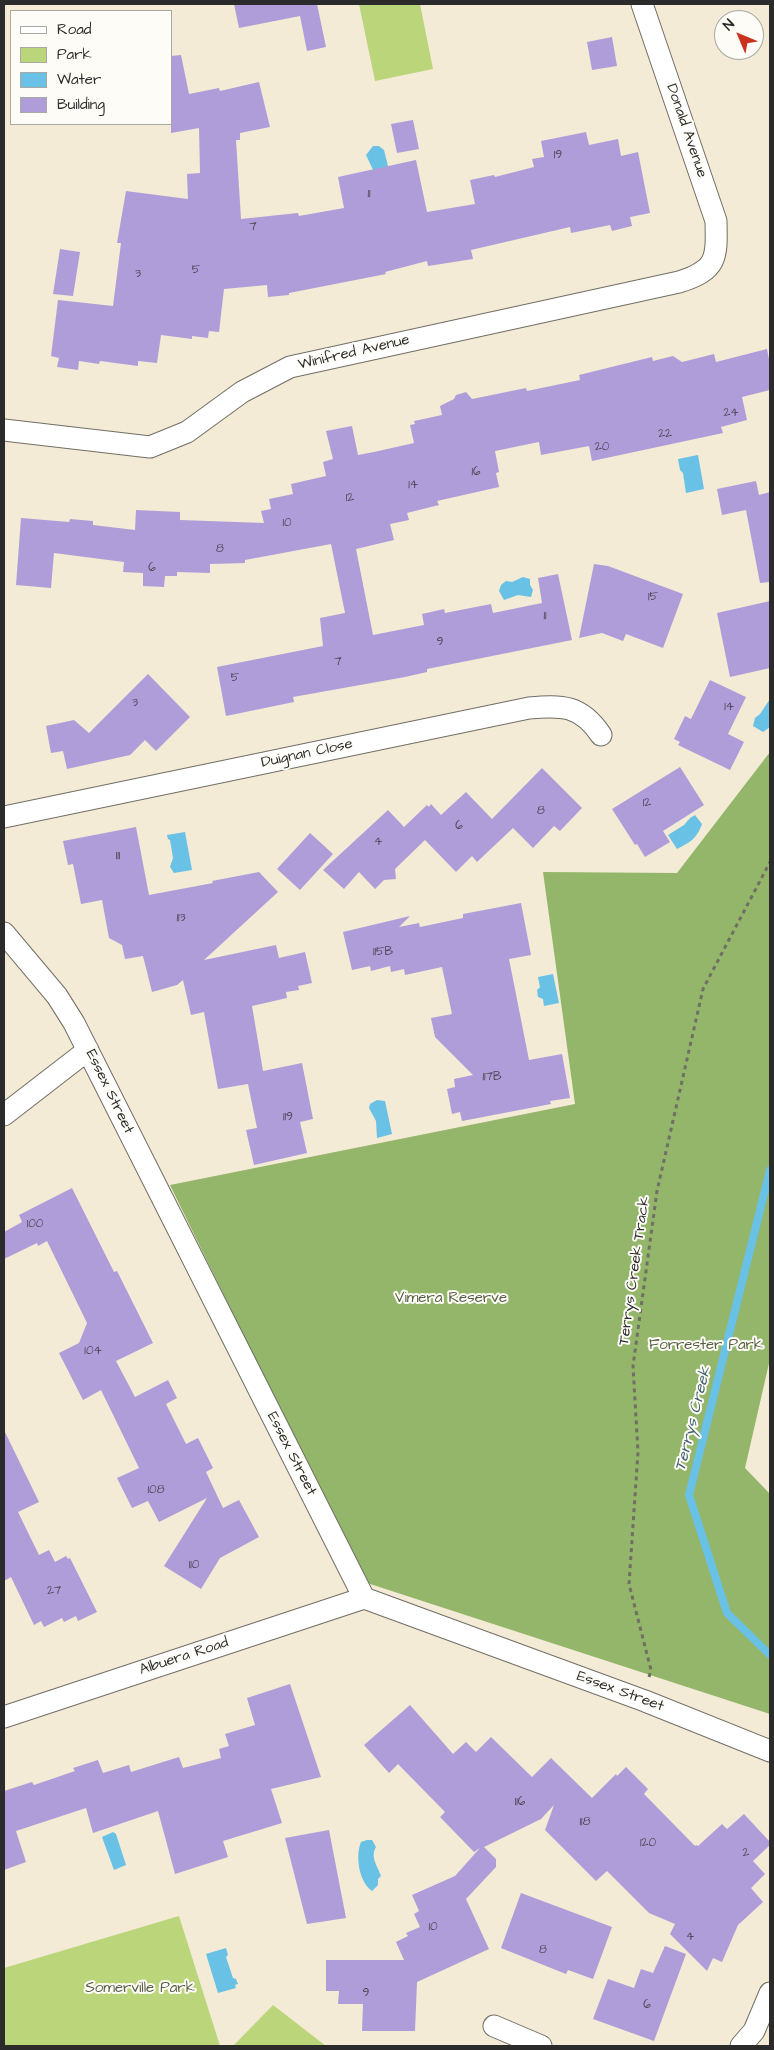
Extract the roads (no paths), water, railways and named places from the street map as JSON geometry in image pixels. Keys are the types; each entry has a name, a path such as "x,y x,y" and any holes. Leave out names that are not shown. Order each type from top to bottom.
{"street":[{"name":"Donald Avenue","path":"642,4 716,221 717,244 713,260"},
{"name":"Winifred Avenue","path":"4,430 150,447 187,432 242,392 290,367 679,282 707,270 713,260"},
{"name":"Duignan Close","path":"4,816 529,708 556,706 579,712 592,721 601,735"},
{"name":"Essex Street","path":"4,933 57,996 88,1050 364,1598 645,1701 770,1751"},
{"path":"4,1115 88,1050"},
{"name":"Albuera Road","path":"4,1717 364,1598"},
{"path":"741,2046 754,2031 770,1993"},
{"path":"494,2026 541,2046"}],"water":[{"path":"373,146 379,146 384,150 390,174 375,174 366,155"},
{"path":"698,455 704,489 686,493 683,473 680,470 678,459"},
{"path":"523,577 530,579 530,585 533,590 531,597 518,595 504,600 499,591 501,585 506,581 512,582"},
{"path":"770,699 770,727 763,732 753,726 755,718"},
{"path":"695,815 702,824 698,833 690,842 677,849 668,835"},
{"path":"185,832 192,870 174,873 170,867 173,858 170,840 167,835"},
{"path":"553,974 559,1003 544,1006 543,999 538,997 537,990 540,987 538,977"},
{"path":"377,1100 385,1101 392,1134 377,1138 376,1121 369,1108 370,1104"},
{"path":"113,1832 116,1834 126,1865 114,1870 102,1837"},
{"path":"372,1840 376,1847 374,1858 381,1876 378,1879 378,1885 372,1891 364,1882 358,1861 361,1842"},
{"path":"226,1948 228,1955 226,1957 233,1978 236,1979 238,1984 235,1985 236,1988 218,1993 206,1954"}],"waterway":[{"name":"Terrys Creek","path":"770,1170 689,1495 727,1613 770,1655"}],"park label":[{"name":"Vimera Reserve","path":"451,1299"},
{"name":"Forrester Park","path":"706,1346"},
{"name":"Somerville Park","path":"140,1989"}]}
